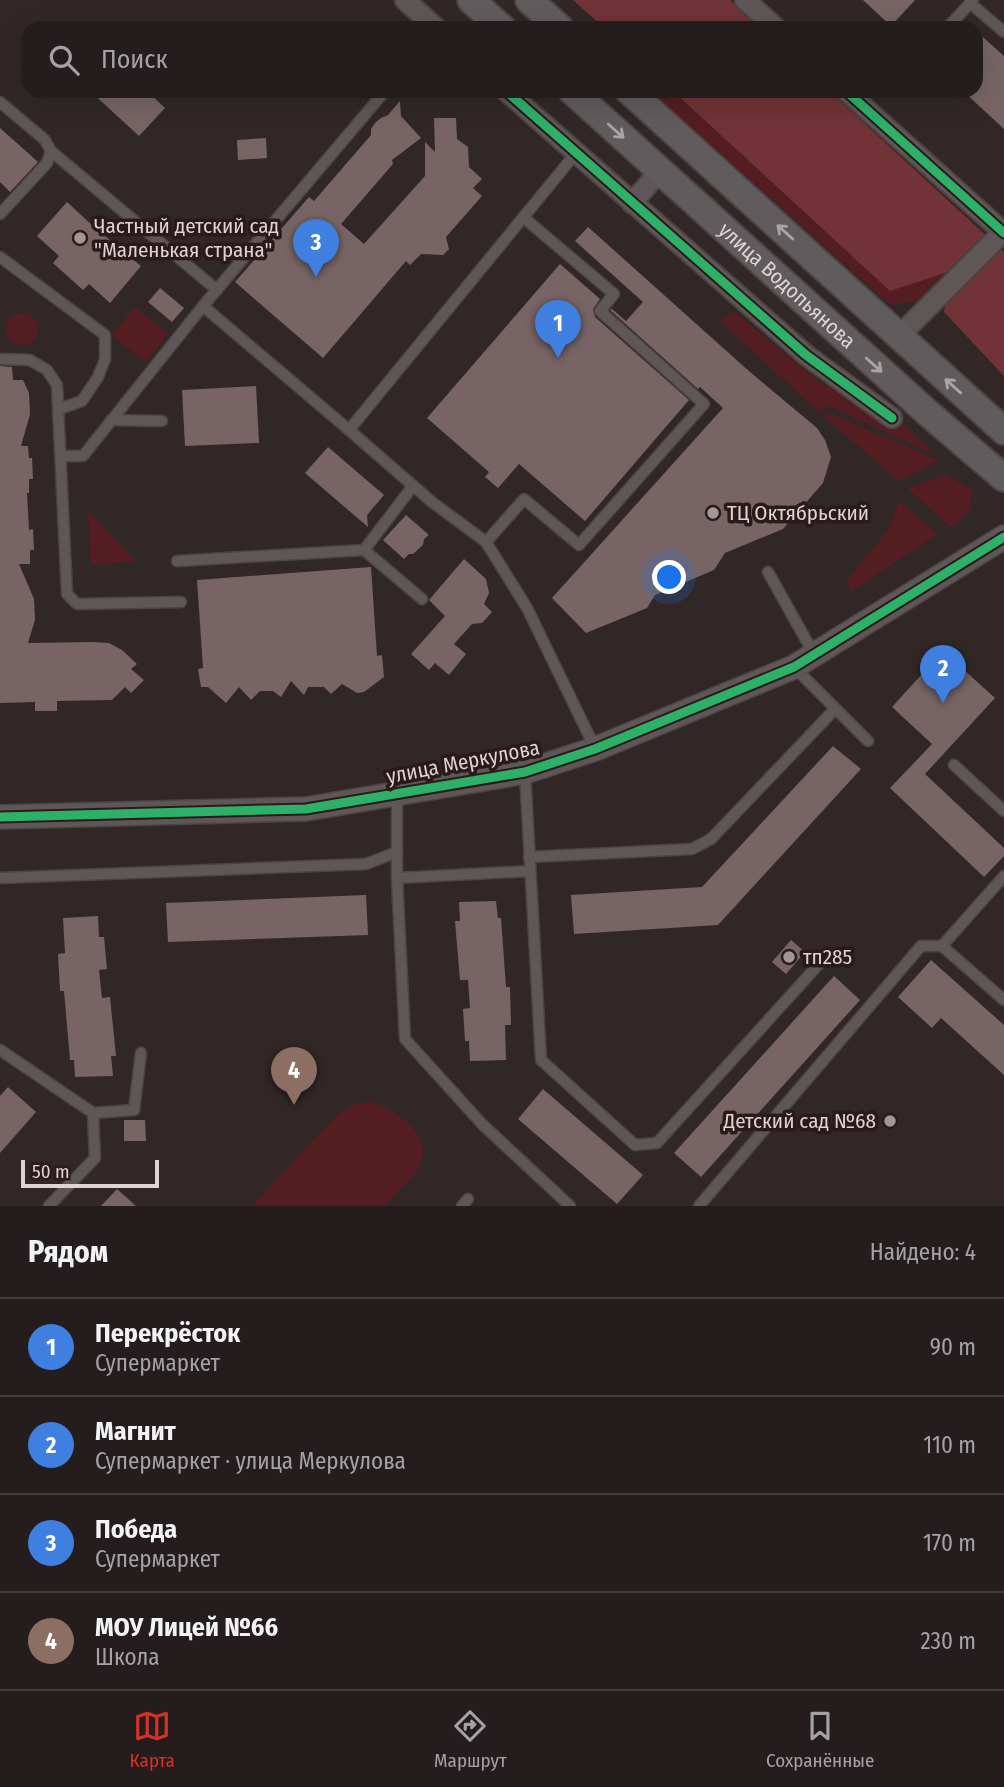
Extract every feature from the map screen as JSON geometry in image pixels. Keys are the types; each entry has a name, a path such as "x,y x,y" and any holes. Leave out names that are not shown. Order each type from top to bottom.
{"main road":[{"path":"471,0 494,21"},
{"path":"529,0 552,21"},
{"name":"улица Водопьянова","path":"580,98 929,414 1004,478"},
{"name":"улица Водопьянова","path":"637,98 1004,431"}],"street":[{"path":"405,0 428,21"},
{"path":"745,0 768,21"},
{"path":"514,98 806,355 892,418"},
{"path":"854,98 1004,232 899,336"},
{"path":"632,202 660,171"},
{"name":"улица Меркулова","path":"0,817 306,809 525,772 595,749 794,667 1004,537"}],"lane":[{"path":"953,21 972,1 1004,32"},
{"path":"61,456 82,456 203,306 379,98"},
{"path":"0,102 45,139 51,151 217,290"},
{"path":"0,215 47,163 51,151"},
{"path":"349,430 576,153"},
{"path":"485,542 524,499 579,545 704,404 600,311 614,294 523,217"},
{"path":"0,257 105,335 104,359 98,377 82,401 59,409"},
{"path":"203,306 413,486 485,542 527,608 595,749"},
{"path":"0,359 30,360 47,370 57,385 67,594 77,604 181,602"},
{"path":"111,420 162,421"},
{"path":"364,550 413,486"},
{"path":"177,561 364,550 422,599"},
{"path":"768,572 814,654"},
{"path":"794,667 868,741"},
{"path":"529,858 692,849 711,839 835,709"},
{"path":"954,765 1004,811"},
{"path":"525,772 541,1060 635,1145 657,1143 828,954"},
{"path":"397,793 397,878 405,1040 482,1124 570,1206"},
{"path":"0,878 366,864 397,852"},
{"path":"397,878 530,871"},
{"path":"942,946 1004,876"},
{"path":"699,1206 920,946 942,946 1004,1000"},
{"path":"0,1049 93,1113 134,1110 141,1053"},
{"path":"49,1206 94,1158 93,1113"}],"shaded area":[{"path":"573,0 730,0 752,21 596,21"},
{"path":"658,98 837,98 973,222 969,252 918,301 890,305"},
{"path":"681,98 837,98 1004,252 1004,376 944,312 951,271 890,291"},
{"path":"135,307 168,334 145,362 112,335"},
{"path":"733,311 820,382 904,425 937,456 830,406 819,412 721,322"},
{"path":"22,313 33,318 38,329 33,340 22,345 11,340 6,329 11,318"},
{"path":"829,413 939,461 899,481 824,417"},
{"path":"945,474 972,490 968,512 951,527 908,489"},
{"path":"899,501 938,534 852,591 846,582 890,527"},
{"path":"88,511 136,561 91,565"},
{"path":"372,1102 397,1114 413,1128 422,1144 423,1155 418,1169 385,1206 252,1206 338,1114 358,1103"}],"building":[{"path":"863,0 915,0 896,21 886,21"},
{"path":"983,37 1004,56 1004,129 971,98 983,98"},
{"path":"98,98 154,98 165,108 139,136"},
{"path":"400,101 401,116 421,138 392,160 393,164 341,224 364,244 425,176 425,142 435,152 434,118 456,118 457,139 468,147 469,167 482,179 473,188 482,196 446,237 449,249 443,255 421,254 410,265 406,261 323,358 235,282 309,197 314,201 371,135 375,123 388,115"},
{"path":"0,128 38,162 10,192 0,182"},
{"path":"266,138 267,158 238,160 237,140"},
{"path":"67,202 141,266 110,303 89,284 83,290 53,263 59,256 37,236"},
{"name":"ТЦ Октябрьский","path":"588,227 750,372 817,428 831,457 823,483 783,529 725,553 714,570 655,595 647,608 586,633 552,598 723,408 610,310 626,321 643,302 575,241"},
{"path":"560,264 600,299 593,309 595,317 689,400 585,521 519,464 498,488 485,477 489,472 427,418"},
{"path":"160,288 184,308 172,322 148,302"},
{"path":"0,366 12,367 13,380 23,380 29,393 30,414 21,446 28,446 29,458 32,458 33,479 29,479 27,493 29,530 33,529 34,550 30,550 30,564 19,564 34,599 35,620 28,643 109,643 122,650 137,664 131,669 144,680 131,693 125,687 112,700 57,701 57,711 35,711 35,702 0,703"},
{"path":"256,386 259,443 185,446 182,390"},
{"path":"328,447 384,495 367,515 368,527 305,473"},
{"path":"406,515 429,535 424,539 423,545 404,559 383,540"},
{"path":"464,559 486,579 489,593 484,604 492,612 482,623 472,624 454,644 466,654 449,675 435,663 429,670 411,654 445,616 429,600"},
{"path":"371,567 377,656 382,655 384,677 364,692 357,693 342,684 331,694 324,687 308,687 304,695 291,681 281,697 273,691 260,691 251,700 239,687 226,703 208,687 201,687 198,669 203,668 197,580"},
{"path":"943,651 995,698 925,774 1004,848 1004,856 984,877 890,788 932,744 892,707"},
{"path":"833,746 861,769 718,925 574,934 571,895 702,887"},
{"path":"366,895 368,935 168,942 166,903"},
{"path":"496,901 498,918 501,918 506,987 510,987 511,1025 505,1025 506,1060 470,1061 469,1041 465,1041 463,1009 470,1008 468,980 460,980 455,921 460,921 459,902"},
{"path":"98,916 99,937 104,937 107,969 99,970 102,998 110,997 116,1056 111,1056 113,1076 75,1077 74,1060 70,1060 64,991 60,991 58,954 65,953 63,918"},
{"name":"тп285","path":"791,940 805,952 786,974 772,962"},
{"path":"931,960 1004,1025 1004,1075 941,1018 932,1028 898,997"},
{"path":"834,976 860,1000 701,1177 674,1153"},
{"path":"8,1087 36,1112 0,1153 0,1096"},
{"path":"543,1089 643,1175 617,1204 518,1119"},
{"path":"124,1120 145,1120 146,1141 124,1141"},
{"path":"117,1189 136,1206 101,1206"}],"cycle path":[{"path":"514,98 806,355 892,418"},
{"path":"854,98 1004,233"},
{"path":"0,817 306,809 525,772 595,749 794,667 1004,537"}],"place":[{"name":"Частный детский сад \"Маленькая страна\"","path":"80,238"},
{"name":"Победа","path":"316,277"},
{"name":"Перекрёсток","path":"558,358"},
{"name":"ТЦ Октябрьский","path":"713,513"},
{"name":"Магнит","path":"943,703"},
{"name":"тп285","path":"789,957"},
{"name":"МОУ Лицей №66","path":"294,1105"},
{"name":"Детский сад №68","path":"890,1121"}]}
